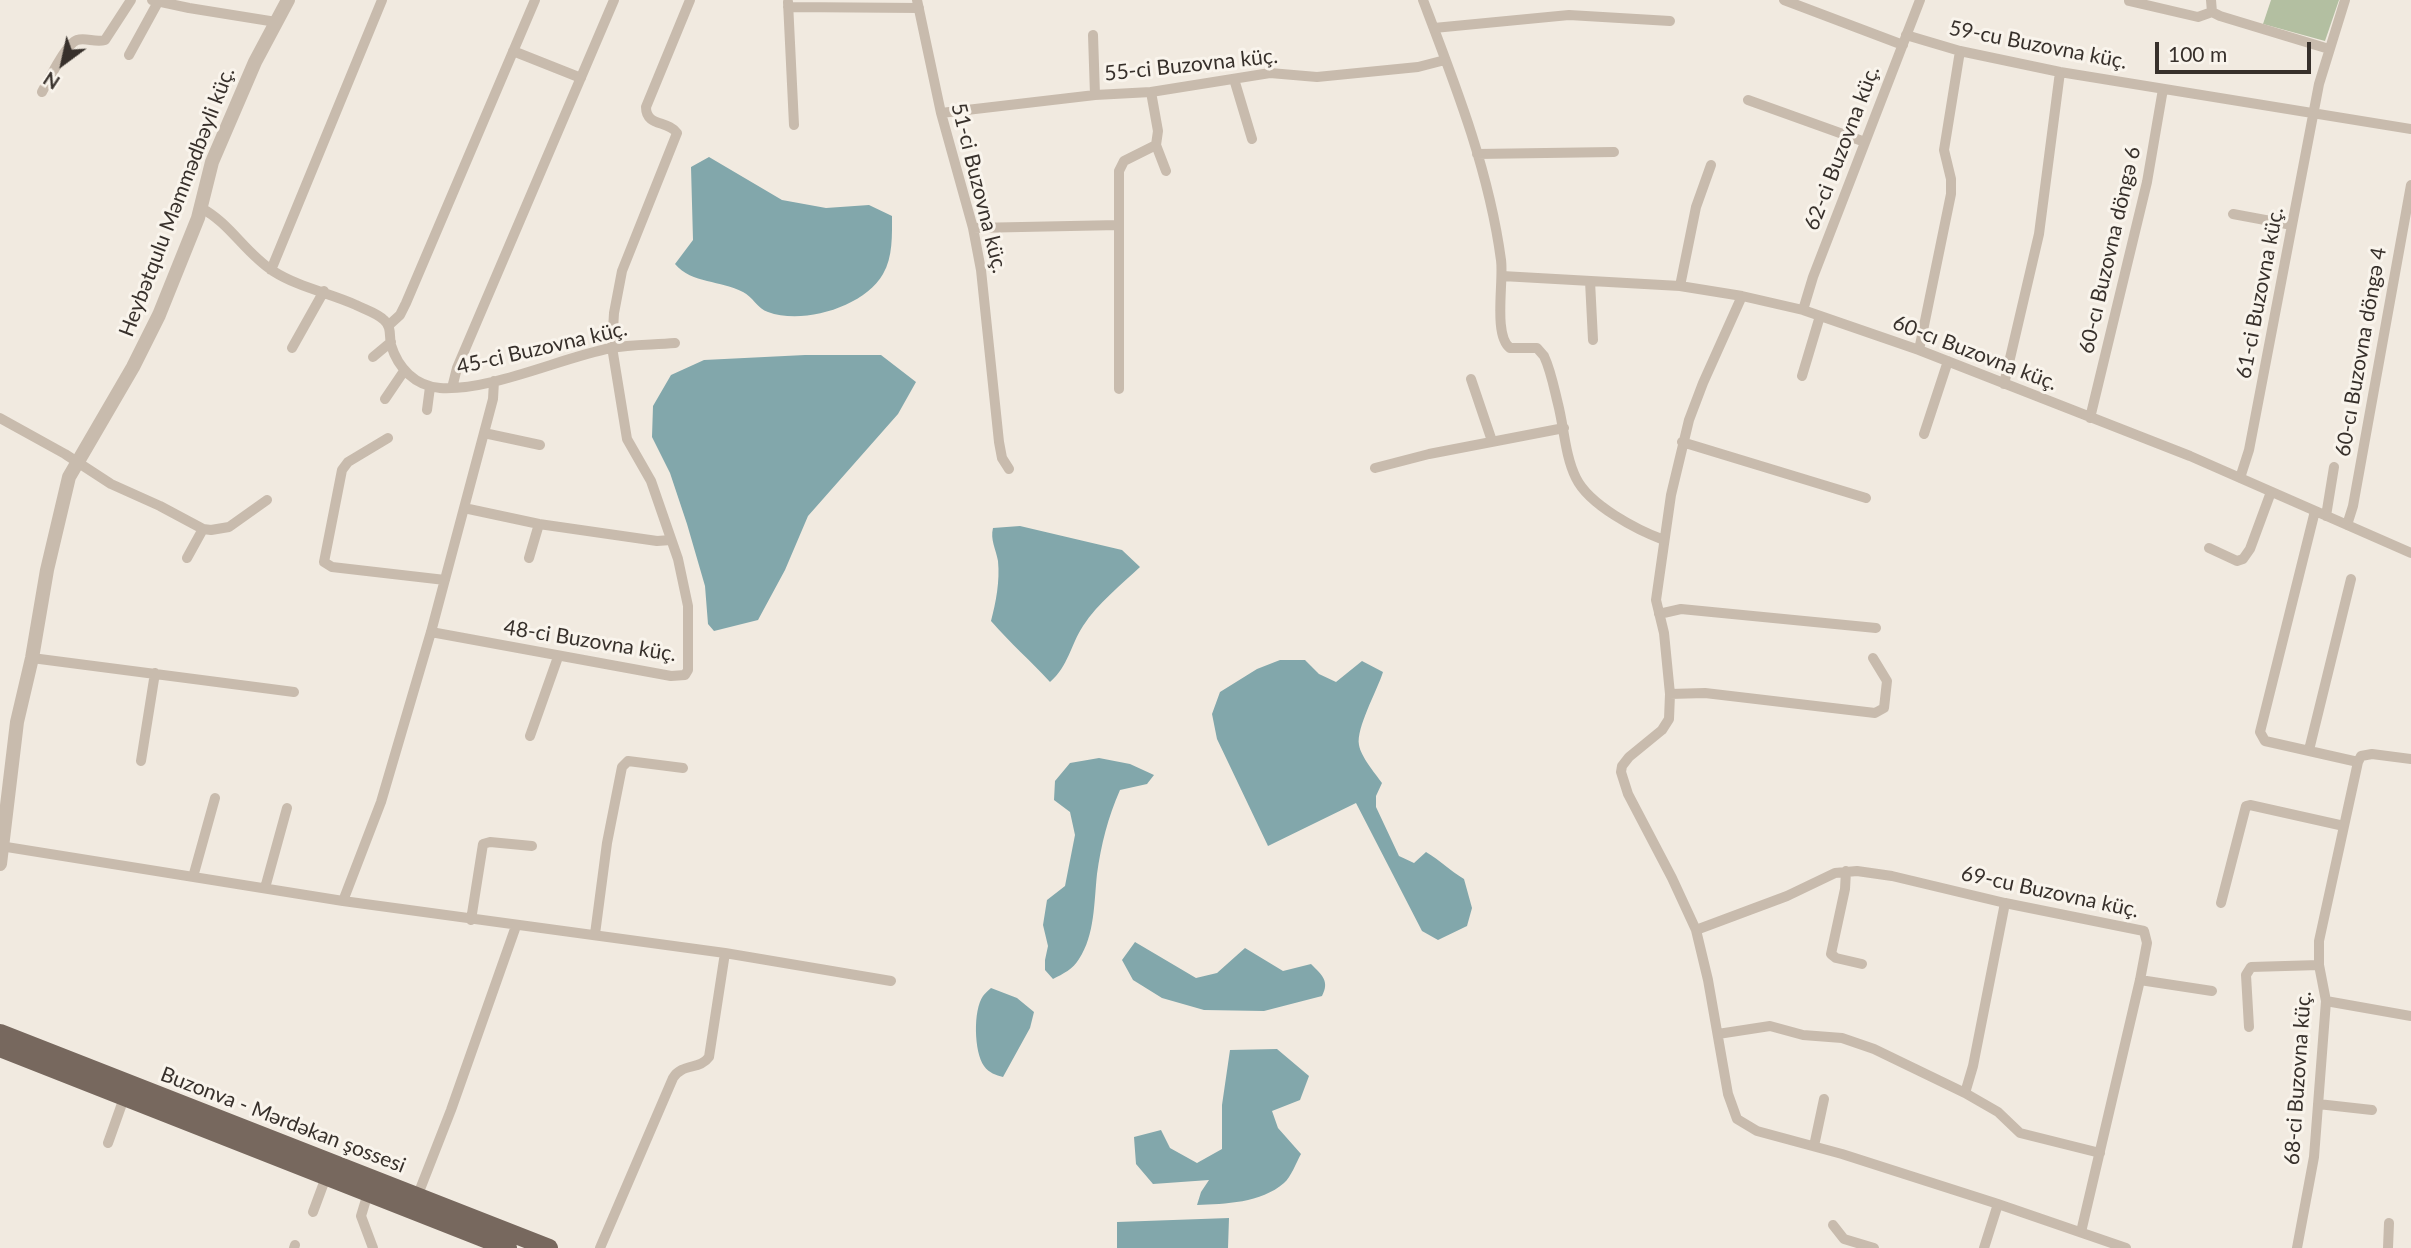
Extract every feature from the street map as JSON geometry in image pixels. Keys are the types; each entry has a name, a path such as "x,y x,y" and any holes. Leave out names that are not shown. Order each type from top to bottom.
{"main road":[{"name":"Buzonva - Mərdəkan şossesi","path":"0,1033 549,1248"},
{"path":"0,1048 508,1248"}],"street":[{"path":"42,92 75,40 105,40 131,0"},
{"name":"Heybətqulu Məmmədbəyli küç.","path":"0,864 17,722 66,486 76,461 147,338 201,208 212,162 255,62 288,0"},
{"path":"271,270 382,0"},
{"path":"389,326 400,315 406,303 535,0"},
{"path":"452,388 457,368 614,0"},
{"name":"48-ci Buzovna küç.","path":"431,632 558,657 671,676 685,675 689,665 688,606 678,559 651,481 627,439 612,348 614,313 622,271 677,133 672,127 649,118 646,107 691,0"},
{"path":"1423,0 1477,154 1499,248 1504,342 1510,348 1532,347 1541,352 1547,363 1571,465 1583,489 1630,525 1664,540"},
{"name":"59-cu Buzovna küç.","path":"1783,0 1904,40 2060,72 2411,129"},
{"name":"62-ci Buzovna küç.","path":"1803,310 1864,142 1920,0"},
{"name":"61-ci Buzovna küç.","path":"2240,478 2249,450 2314,114 2329,49 2345,0"},
{"path":"129,55 155,1 276,22"},
{"path":"2129,1 2198,17 2211,6 2220,16 2329,49"},
{"path":"794,125 788,3 918,4"},
{"name":"51-ci Buzovna küç.","path":"918,4 941,113 973,228 986,304 999,442 1002,458 1009,469"},
{"path":"1434,28 1569,15 1670,21"},
{"path":"1093,35 1095,95"},
{"path":"513,51 580,78"},
{"path":"1919,350 1951,194 1951,179 1944,150 1960,51"},
{"name":"55-ci Buzovna küç.","path":"941,113 1095,95 1151,92 1278,72 1306,77 1418,67 1445,60"},
{"path":"2004,384 2039,234 2060,72"},
{"path":"1234,79 1252,139"},
{"name":"60-cı Buzovna döngə 6","path":"2090,418 2147,182 2163,89"},
{"path":"1151,92 1158,131 1156,145 1166,171"},
{"path":"1748,100 1864,142"},
{"path":"1119,389 1120,165 1156,145"},
{"path":"1477,154 1614,152"},
{"path":"1680,286 1696,208 1711,165"},
{"name":"60-cı Buzovna döngə 4","path":"2347,525 2353,506 2411,185"},
{"path":"201,208 219,219 271,270 376,314 389,326 391,342 404,371 385,399"},
{"path":"2232,214 2292,225"},
{"path":"973,228 1119,225"},
{"name":"60-cı Buzovna küç.","path":"1502,276 1680,286 1803,310 1948,361 2240,478 2411,553"},
{"path":"1590,281 1593,340"},
{"path":"292,348 324,291"},
{"path":"1742,296 1703,383 1682,442 1664,540 1656,594 1664,633 1670,694 1669,719 1662,730 1629,757 1621,772 1628,794 1696,930 1728,1094 1737,1119 1757,1131 1815,1146 1998,1204 2126,1248"},
{"path":"1802,376 1820,316"},
{"path":"373,357 391,342"},
{"name":"45-ci Buzovna küç.","path":"404,371 415,381 430,387 452,388 494,381 612,348 675,343"},
{"path":"1924,434 1948,361"},
{"path":"1471,379 1492,441"},
{"path":"343,901 375,821 431,632 494,399 494,381"},
{"path":"427,410 430,387"},
{"path":"0,418 111,484 203,529 229,527 267,499"},
{"path":"1375,468 1492,441 1564,429"},
{"path":"484,433 540,445"},
{"path":"388,438 348,462 342,470 324,562 332,567 445,580"},
{"path":"1682,442 1866,498"},
{"path":"2334,467 2260,732 2261,737 2265,741 2358,762 2361,756 2372,754 2411,759"},
{"path":"2209,548 2237,561 2243,559 2250,549 2271,492"},
{"path":"464,508 540,524 657,541 671,540"},
{"path":"530,558 540,524"},
{"path":"187,558 203,529"},
{"path":"2309,750 2351,579"},
{"path":"1659,614 1681,609 1876,628"},
{"path":"530,736 558,657"},
{"path":"32,658 294,692"},
{"path":"1670,694 1704,693 1875,713 1884,708 1887,681 1873,658"},
{"path":"141,761 155,673"},
{"path":"595,934 607,843 622,767 628,761 683,768"},
{"name":"68-ci Buzovna küç.","path":"2297,1248 2314,1157 2326,1001 2319,965 2319,941 2358,762"},
{"path":"193,877 215,798"},
{"path":"2221,903 2246,806 2343,826"},
{"path":"265,888 287,808"},
{"path":"471,920 483,844 491,842 532,846"},
{"path":"2,847 471,920 725,953 891,981"},
{"path":"1846,871 1845,890 1831,954 1836,958 1862,964"},
{"name":"69-cu Buzovna küç.","path":"1696,930 1787,896 1835,873 1846,871 1869,872 2144,931 2147,943 2140,980 2081,1232"},
{"path":"1965,1093 2005,903"},
{"path":"417,1197 516,926"},
{"path":"600,1248 673,1078 681,1069 701,1065 709,1057 725,953"},
{"path":"2249,1027 2246,975 2251,967 2319,965"},
{"path":"2140,980 2212,991"},
{"path":"2326,1001 2411,1016"},
{"path":"1718,1034 1770,1026 1804,1035 1842,1038 1874,1049 1965,1093 1998,1112 2020,1133 2100,1153"},
{"path":"108,1143 124,1098"},
{"path":"1815,1146 1824,1099"},
{"path":"2318,1104 2372,1110"},
{"path":"313,1212 326,1177"},
{"path":"368,1193 361,1216 373,1248"},
{"path":"1984,1248 1998,1204"},
{"path":"2388,1248 2389,1223"},
{"path":"1833,1225 1844,1239 1874,1248"}],"green space":[{"path":"2271,0 2339,0 2325,41 2263,24"}],"water":[{"path":"709,157 782,200 826,208 869,205 892,216 890,253 883,274 862,296 847,304 832,310 798,316 768,312 743,292 682,270 675,264 693,240 691,167"},
{"path":"805,355 881,355 916,382 898,414 808,516 785,570 758,620 714,631 708,624 705,586 687,524 670,473 652,437 653,406 671,375 704,360"},
{"path":"1020,526 1122,550 1140,567 1089,618 1061,669 1050,682 991,621 998,576 993,528"},
{"path":"1280,660 1305,660 1319,674 1336,682 1362,661 1383,672 1359,738 1362,755 1382,783 1376,796 1376,807 1399,856 1414,863 1426,852 1464,879 1472,908 1467,926 1438,940 1422,931 1356,803 1268,846 1217,739 1212,714 1220,692 1257,669"},
{"path":"1099,758 1130,764 1154,775 1147,784 1120,790 1101,852 1088,940 1074,966 1053,979 1045,970 1048,946 1043,925 1047,900 1065,886 1075,835 1070,812 1054,800 1055,781 1070,763"},
{"path":"1135,942 1196,978 1217,973 1245,948 1283,971 1311,964 1324,978 1324,991 1322,996 1264,1011 1204,1010 1162,998 1133,980 1122,960"},
{"path":"991,988 1017,998 1034,1012 1030,1028 1003,1077 990,1072 984,1066 978,1051 978,1011 980,1002"},
{"path":"1277,1049 1309,1076 1300,1100 1272,1111 1278,1128 1301,1154 1287,1180 1265,1195 1231,1203 1197,1205 1209,1180 1153,1184 1136,1164 1134,1137 1161,1130 1170,1148 1197,1163 1222,1149 1222,1105 1230,1050"},
{"path":"1229,1218 1228,1248 1117,1248 1117,1222"}]}
